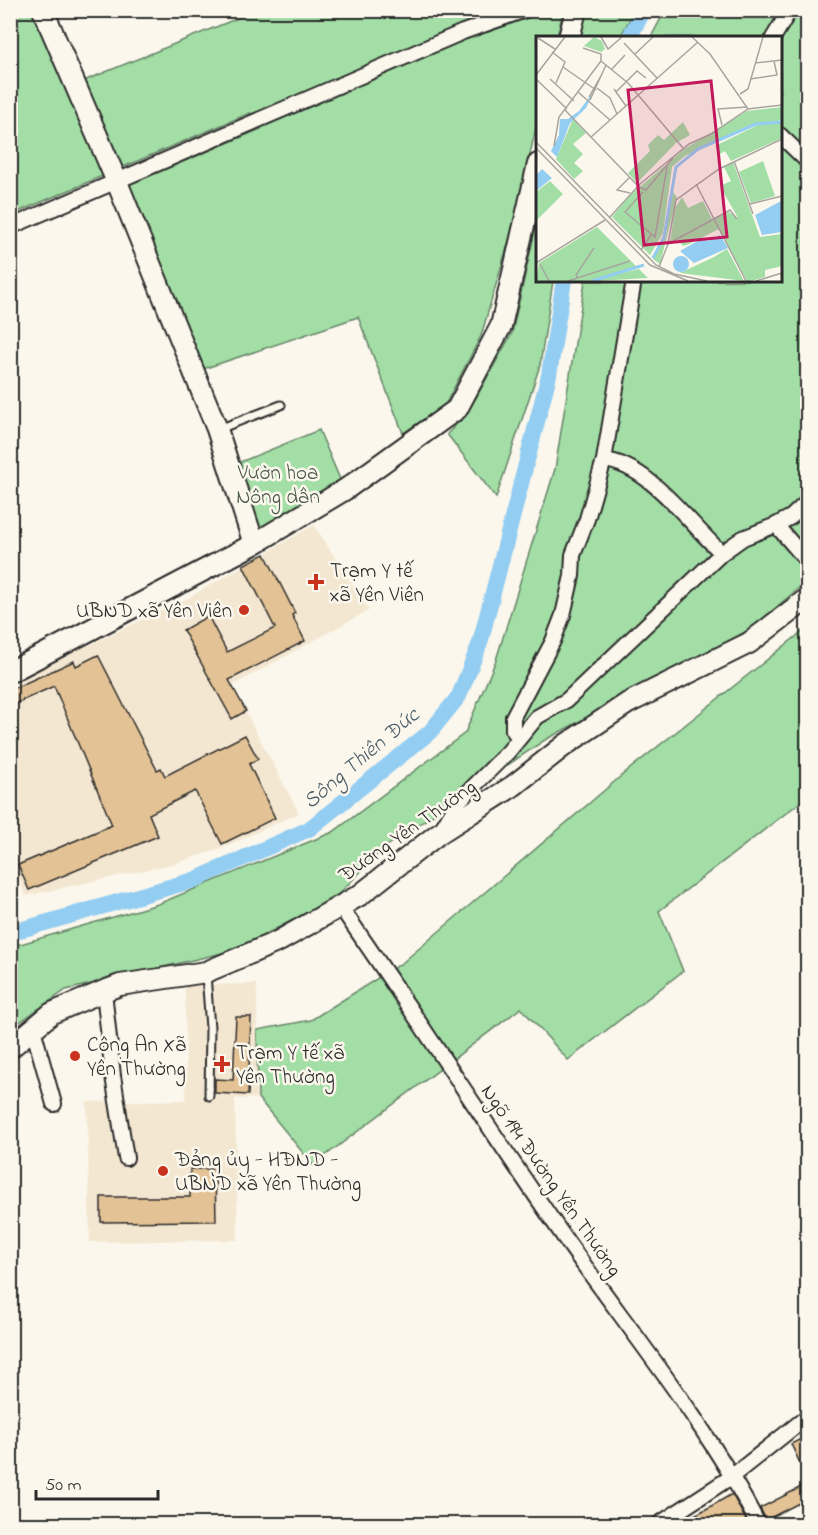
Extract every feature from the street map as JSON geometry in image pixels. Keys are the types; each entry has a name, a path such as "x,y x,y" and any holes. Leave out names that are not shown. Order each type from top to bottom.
{"street":[{"path":"43,10 117,182 217,429 254,544"},
{"path":"10,227 463,32 525,10"},
{"path":"570,36 576,10"},
{"path":"774,36 789,10"},
{"path":"782,137 807,162"},
{"path":"10,672 254,544 346,489 458,409 501,326 536,168"},
{"path":"518,737 513,730 513,717 554,641 563,615 573,555 587,519 604,460 634,282"},
{"path":"604,460 628,466 640,475 722,553"},
{"path":"438,834 457,803 508,752 518,737 537,717 567,700 602,669 722,553 743,538 791,517 807,501"},
{"path":"776,525 807,562"},
{"name":"Đường Yên Thường","path":"10,1048 52,1013 120,985 206,972 279,940 340,906 360,894 438,834 513,786 565,745 628,703 749,643 807,598"},
{"name":"Ngõ 194 Đường Yên Thường","path":"340,906 563,1235 704,1435 758,1524"},
{"path":"104,991 113,1076 126,1158"},
{"path":"33,1029 54,1104"},
{"path":"659,1524 730,1477 807,1416"}],"lane":[{"path":"217,429 281,405"},
{"path":"206,972 210,1028 209,1096"}],"shaded area":[{"path":"314,525 369,610 232,686 299,813 220,849 173,864 26,896 11,861 10,682 186,599"},
{"name":"Đảng ủy - HĐND - UBND xã Yên Thường","path":"257,984 258,1098 235,1099 238,1240 90,1242 87,1102 186,1100 185,985"}],"green space":[{"path":"11,11 38,11 69,87 255,11 475,11 488,32 547,11 563,11 557,36 536,36 536,128 517,213 481,336 445,405 403,433 358,317 200,370 128,185 261,129 250,113 11,215"},
{"path":"586,11 634,11 621,36 580,36"},
{"path":"665,11 807,11 807,581 751,629 545,740 384,848 335,898 235,950 66,990 11,1028 10,947 158,904 333,832 465,733 496,660 555,469 585,282 782,282 782,36 652,36"},
{"path":"536,226 536,282 553,282 540,365 496,498 447,434 467,414 512,333"},
{"name":"Vườn hoa Nông dân","path":"319,430 342,484 255,539 233,465"},
{"path":"807,628 807,797 659,911 683,971 568,1060 521,1008 313,1165 258,1098 257,1030 311,1020 402,963 627,771"}],"building":[{"path":"265,554 295,613 292,615 305,641 229,680 246,711 232,719 183,630 208,616 227,652 275,628 243,565"},
{"path":"98,655 157,770 161,768 165,776 245,735 258,759 249,764 275,818 222,844 195,791 149,814 158,836 29,890 18,865 112,825 54,686 10,706 10,690 74,661 76,666"},
{"path":"236,1017 251,1017 248,1095 215,1093 215,1079 233,1080"},
{"path":"190,1169 215,1169 216,1221 101,1222 101,1197 190,1197"},
{"path":"807,1436 807,1478 791,1444"},
{"path":"807,1484 807,1499 766,1520 760,1508"},
{"path":"732,1494 748,1524 677,1524 708,1508"}],"waterway":[{"name":"Sông Thiên Đức","path":"630,36 644,10"},
{"name":"Sông Thiên Đức","path":"10,933 194,880 309,829 430,732 459,696 480,643 549,375 564,282"}],"place":[{"name":"Trạm Y tế xã Yên Viên","path":"316,582"},
{"name":"UBND xã Yên Viên","path":"244,610"},
{"name":"Công An Xã Yên Thường","path":"75,1056"},
{"name":"Trạm Y tế xã Yên Thường","path":"222,1064"},
{"name":"Đảng ủy - HĐND - UBND xã Yên Thường","path":"163,1171"}]}
